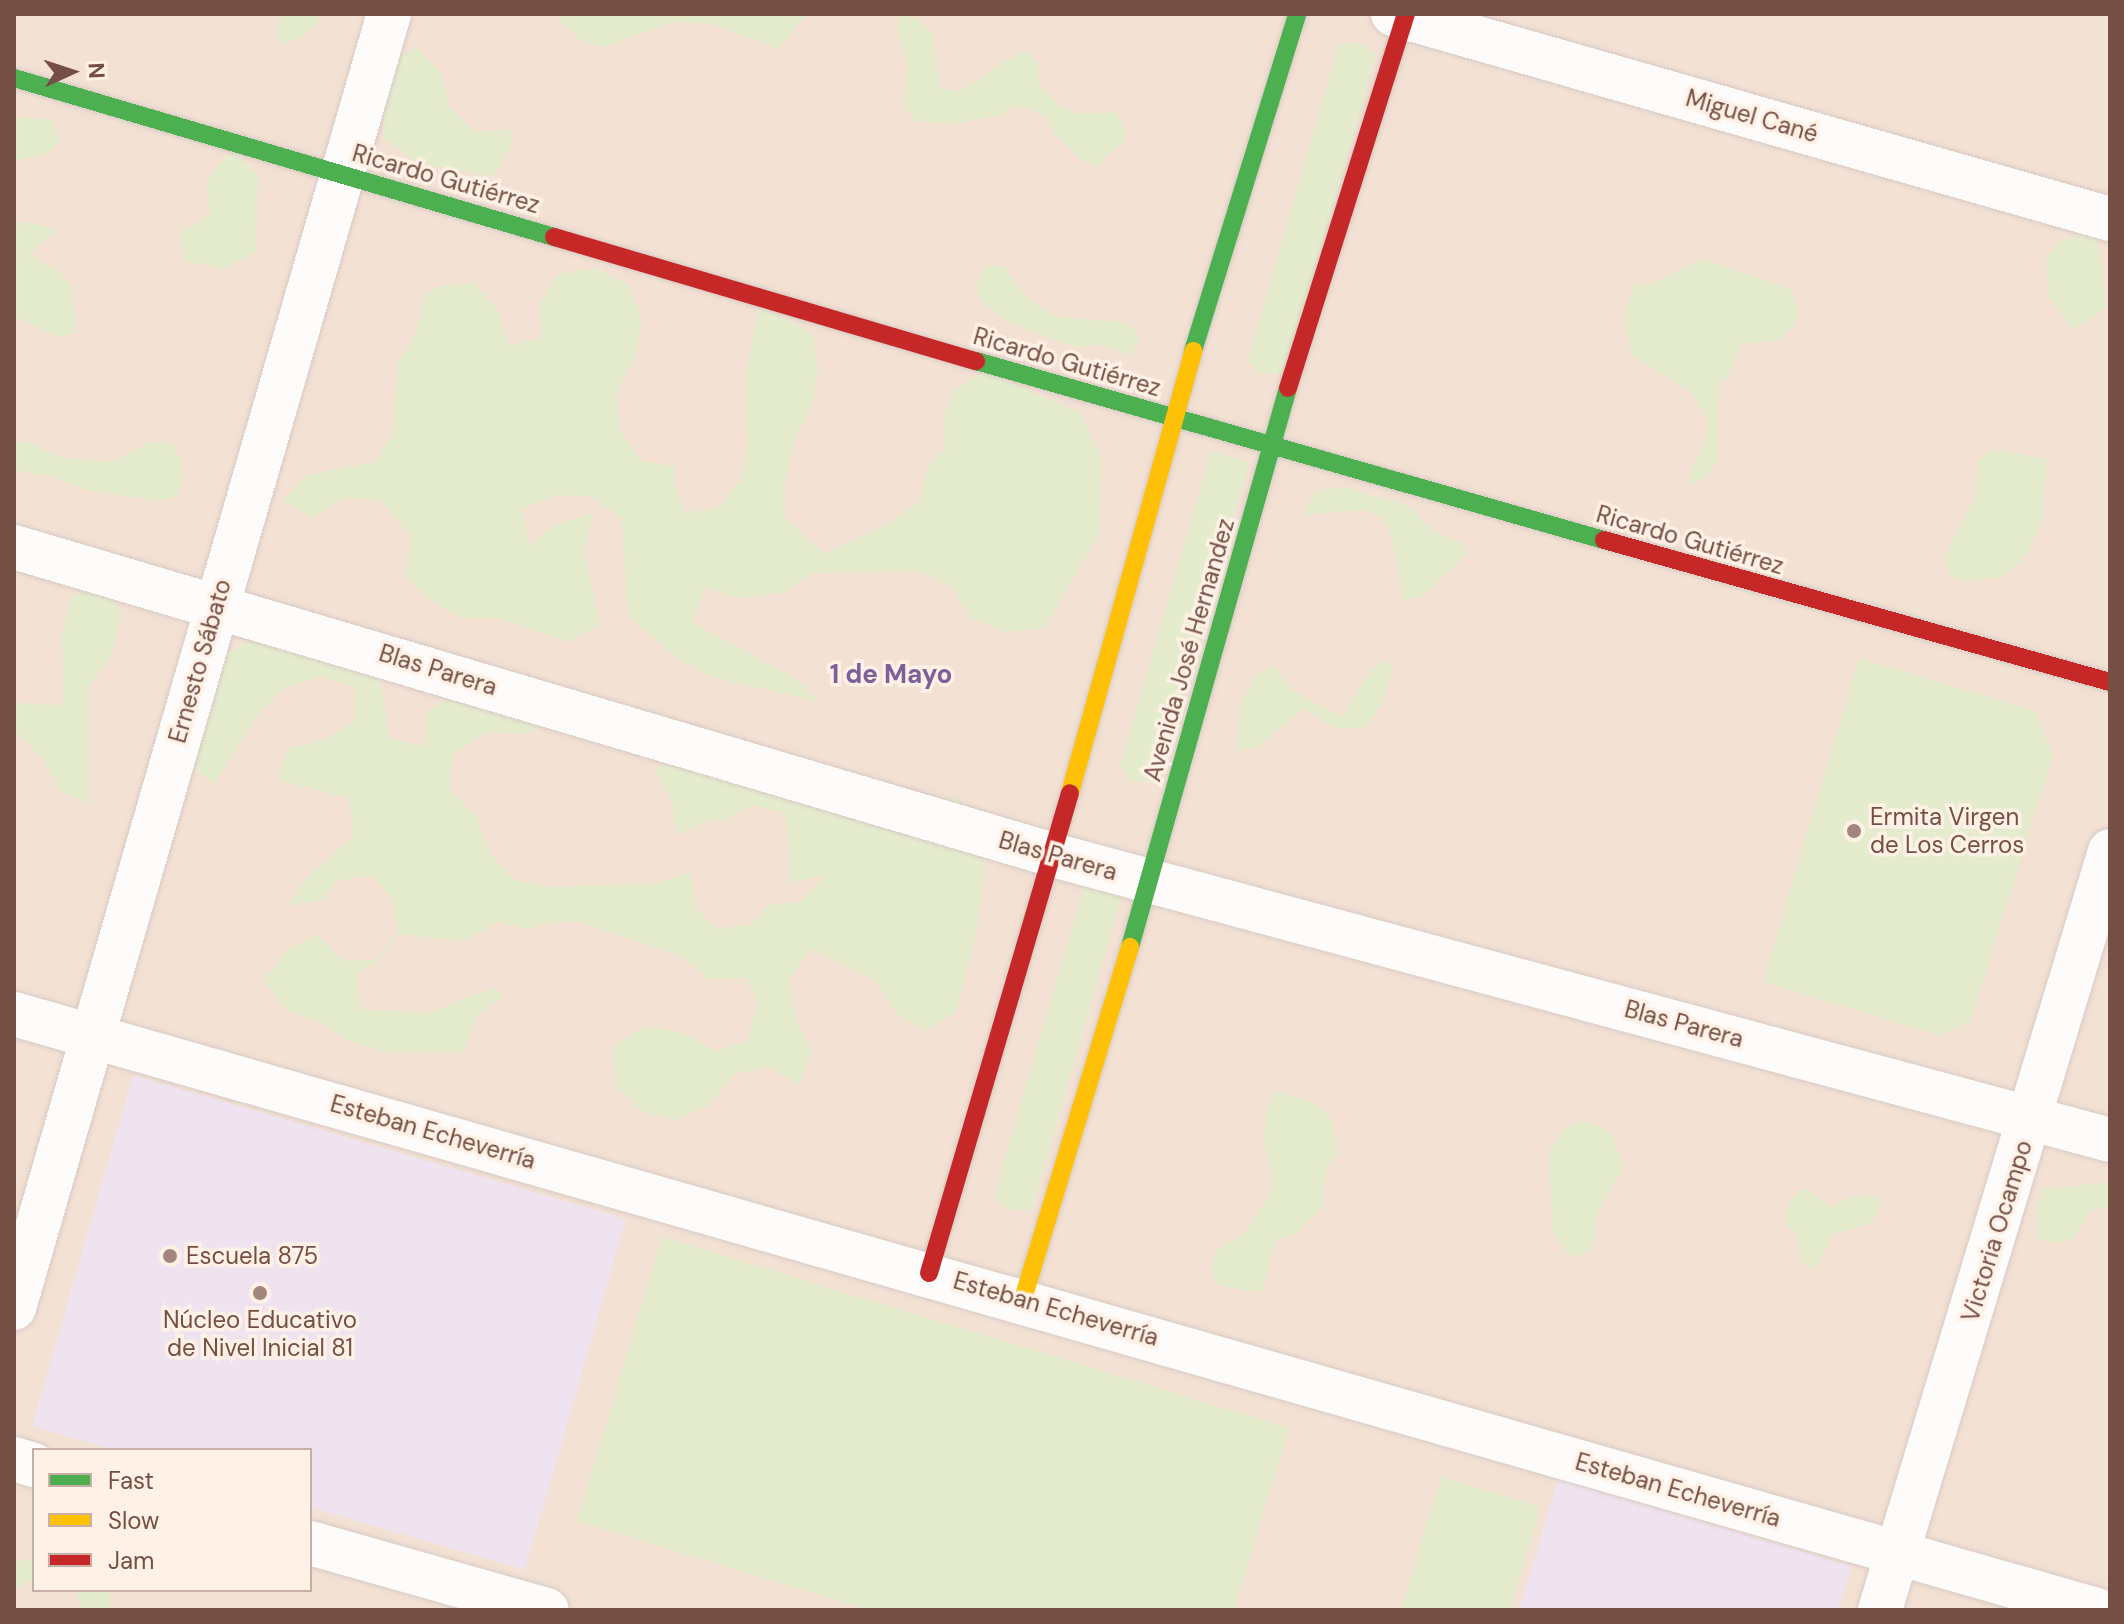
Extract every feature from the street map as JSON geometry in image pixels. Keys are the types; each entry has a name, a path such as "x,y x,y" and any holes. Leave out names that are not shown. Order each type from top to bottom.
{"street":[{"name":"Ernesto Sábato","path":"14,1308 389,14"},
{"path":"929,1273 1053,855 1173,418 1297,14"},
{"name":"Miguel Cané","path":"1401,15 2110,219"},
{"name":"Avenida José Hernandez","path":"1023,1299 1149,882 1270,447 1401,15"},
{"name":"Ricardo Gutiérrez","path":"14,78 1270,447 2110,682"},
{"name":"Blas Parera","path":"14,547 216,603 1053,855 2110,1140"},
{"name":"Victoria Ocampo","path":"1880,1610 2033,1117 2110,851"},
{"name":"Esteban Echeverría","path":"14,1014 1023,1299 2097,1610"},
{"path":"312,1544 547,1610"}],"shaded area":[{"path":"14,14 2110,14 2110,1610 14,1610"},
{"path":"133,1075 626,1219 525,1570 312,1508 312,1448 107,1448 32,1426"},
{"path":"1558,1479 1852,1566 1839,1610 1519,1610"}],"green space":[{"path":"281,14 320,14 314,27 298,39 279,44 276,27"},
{"path":"554,14 807,14 779,49 710,23 672,22 604,47 580,40"},
{"path":"901,14 919,19 933,35 940,88 959,92 1023,50 1038,62 1037,80 1060,107 1079,114 1115,112 1125,127 1125,140 1097,166 1081,160 1055,135 1045,116 1029,108 1011,107 1002,115 951,124 917,121 904,107 908,68 897,29"},
{"path":"1339,43 1362,43 1376,55 1285,375 1259,373 1248,360"},
{"path":"416,47 442,74 448,105 476,132 510,129 512,144 493,177 419,163 384,140 384,70"},
{"path":"14,117 52,120 61,139 48,153 14,161"},
{"path":"232,150 258,175 255,252 223,269 186,261 179,233 210,215 207,179"},
{"path":"21,221 57,229 29,255 60,272 72,287 76,333 59,337 14,317 14,226"},
{"path":"2078,234 2097,235 2107,307 2073,330 2049,297 2046,259 2059,242"},
{"path":"1702,259 1790,289 1799,308 1794,326 1779,340 1742,344 1727,378 1719,384 1717,461 1707,477 1690,484 1692,467 1708,436 1708,419 1692,393 1632,355 1624,320 1634,285 1651,284"},
{"path":"986,266 1004,266 1025,296 1055,316 1129,323 1140,338 1131,355 1097,344 1077,348 1008,322 979,299 977,281"},
{"path":"596,268 627,284 642,319 635,358 617,390 619,429 642,461 676,467 673,478 684,513 718,508 741,480 748,445 746,375 759,305 812,333 818,369 812,406 795,439 785,481 785,518 825,554 891,522 920,501 928,465 945,450 944,416 955,390 985,371 1080,413 1101,458 1100,533 1044,628 1006,632 970,617 951,587 921,571 814,573 783,593 740,598 705,587 693,623 793,677 821,702 711,677 680,660 628,616 622,518 592,497 557,495 521,509 530,545 558,523 593,514 584,552 600,625 567,642 498,618 461,618 431,600 405,575 412,538 382,501 345,497 313,517 283,501 307,475 375,462 393,433 398,363 417,332 424,296 438,287 472,282 498,310 509,346 541,338 540,303 559,274"},
{"path":"27,442 59,457 94,461 114,461 150,442 171,443 181,459 183,479 177,496 158,501 86,490 51,476 14,471 14,443"},
{"path":"1992,449 2046,459 2043,516 2029,550 2016,566 2001,577 1967,581 1950,576 1944,557 1976,496 1978,461"},
{"path":"1211,451 1249,463 1157,783 1131,781 1120,767"},
{"path":"1345,487 1411,507 1430,529 1465,545 1467,554 1423,596 1404,600 1390,531 1380,516 1363,510 1306,515 1306,507 1318,491"},
{"path":"103,580 121,614 111,656 89,688 89,804 60,790 43,759 14,730 14,703 64,705 62,633 71,598"},
{"path":"277,636 379,668 389,739 425,746 428,711 457,692 558,720 525,734 487,732 453,754 449,788 476,817 490,853 514,880 551,887 657,883 690,873 697,909 717,929 751,924 768,905 801,902 825,875 790,883 786,813 753,805 721,822 711,819 677,835 672,802 655,771 680,745 852,771 917,801 954,797 984,819 986,859 976,935 956,1012 925,1031 896,1013 876,981 811,949 790,978 795,1017 811,1051 800,1086 770,1067 734,1074 711,1104 675,1120 641,1111 615,1084 613,1047 645,1026 683,1033 715,1051 747,1042 758,1002 746,978 708,979 682,956 577,921 538,925 532,930 497,922 464,941 398,934 378,961 357,973 360,1009 430,1013 492,988 504,995 476,1016 463,1052 390,1052 351,1042 320,1022 286,1010 264,980 287,950 318,934 342,961 376,959 398,932 392,898 372,875 336,881 324,899 288,906 307,877 354,836 349,798 278,780 288,748 323,741 355,720 355,687 321,676 285,687 258,715 214,784 184,762 214,662 245,643"},
{"path":"1859,658 2036,711 2053,756 1970,1022 1938,1035 1763,982"},
{"path":"1383,661 1393,666 1391,675 1382,704 1365,728 1336,729 1304,708 1256,748 1237,752 1239,705 1258,673 1275,667 1293,691 1342,717 1368,674"},
{"path":"1086,880 1123,891 1032,1211 1005,1209 994,1196"},
{"path":"1277,1092 1316,1103 1331,1118 1338,1153 1326,1168 1322,1207 1294,1235 1276,1239 1262,1291 1245,1291 1215,1284 1212,1267 1216,1251 1247,1231 1268,1196 1273,1180 1264,1143 1267,1107"},
{"path":"1583,1120 1610,1132 1624,1166 1597,1214 1593,1247 1577,1257 1568,1254 1553,1232 1549,1151 1566,1128"},
{"path":"2110,1182 2110,1206 2091,1211 2073,1239 2055,1243 2037,1239 2036,1207 2044,1189"},
{"path":"1800,1190 1809,1190 1831,1207 1849,1197 1869,1195 1881,1198 1881,1206 1871,1224 1833,1234 1816,1269 1802,1263 1797,1237 1786,1223 1788,1204"},
{"path":"662,1237 1289,1428 1234,1610 870,1610 577,1521"},
{"path":"1441,1477 1540,1507 1510,1610 1401,1610"},
{"path":"14,1559 32,1561 32,1581 14,1589"},
{"path":"76,1592 110,1592 109,1610 83,1610"}],"traffic: fast":[{"path":"1193,351 1297,14"},
{"path":"14,78 554,237"},
{"path":"976,361 1604,540"},
{"path":"1130,947 1288,388"}],"traffic: slow":[{"path":"1070,793 1193,351"},
{"path":"1023,1299 1130,947"}],"traffic: jam":[{"path":"1288,388 1406,14"},
{"path":"554,237 976,361"},
{"path":"1604,540 2110,682"},
{"path":"929,1273 1070,793"}],"place":[{"name":"Ermita Virgen de Los Cerros","path":"1854,831"},
{"name":"Escuela 875","path":"170,1256"},
{"name":"Núcleo Educativo de Nivel Inicial 81","path":"260,1293"}],"district":[{"name":"1 de Mayo","path":"891,675"}]}
